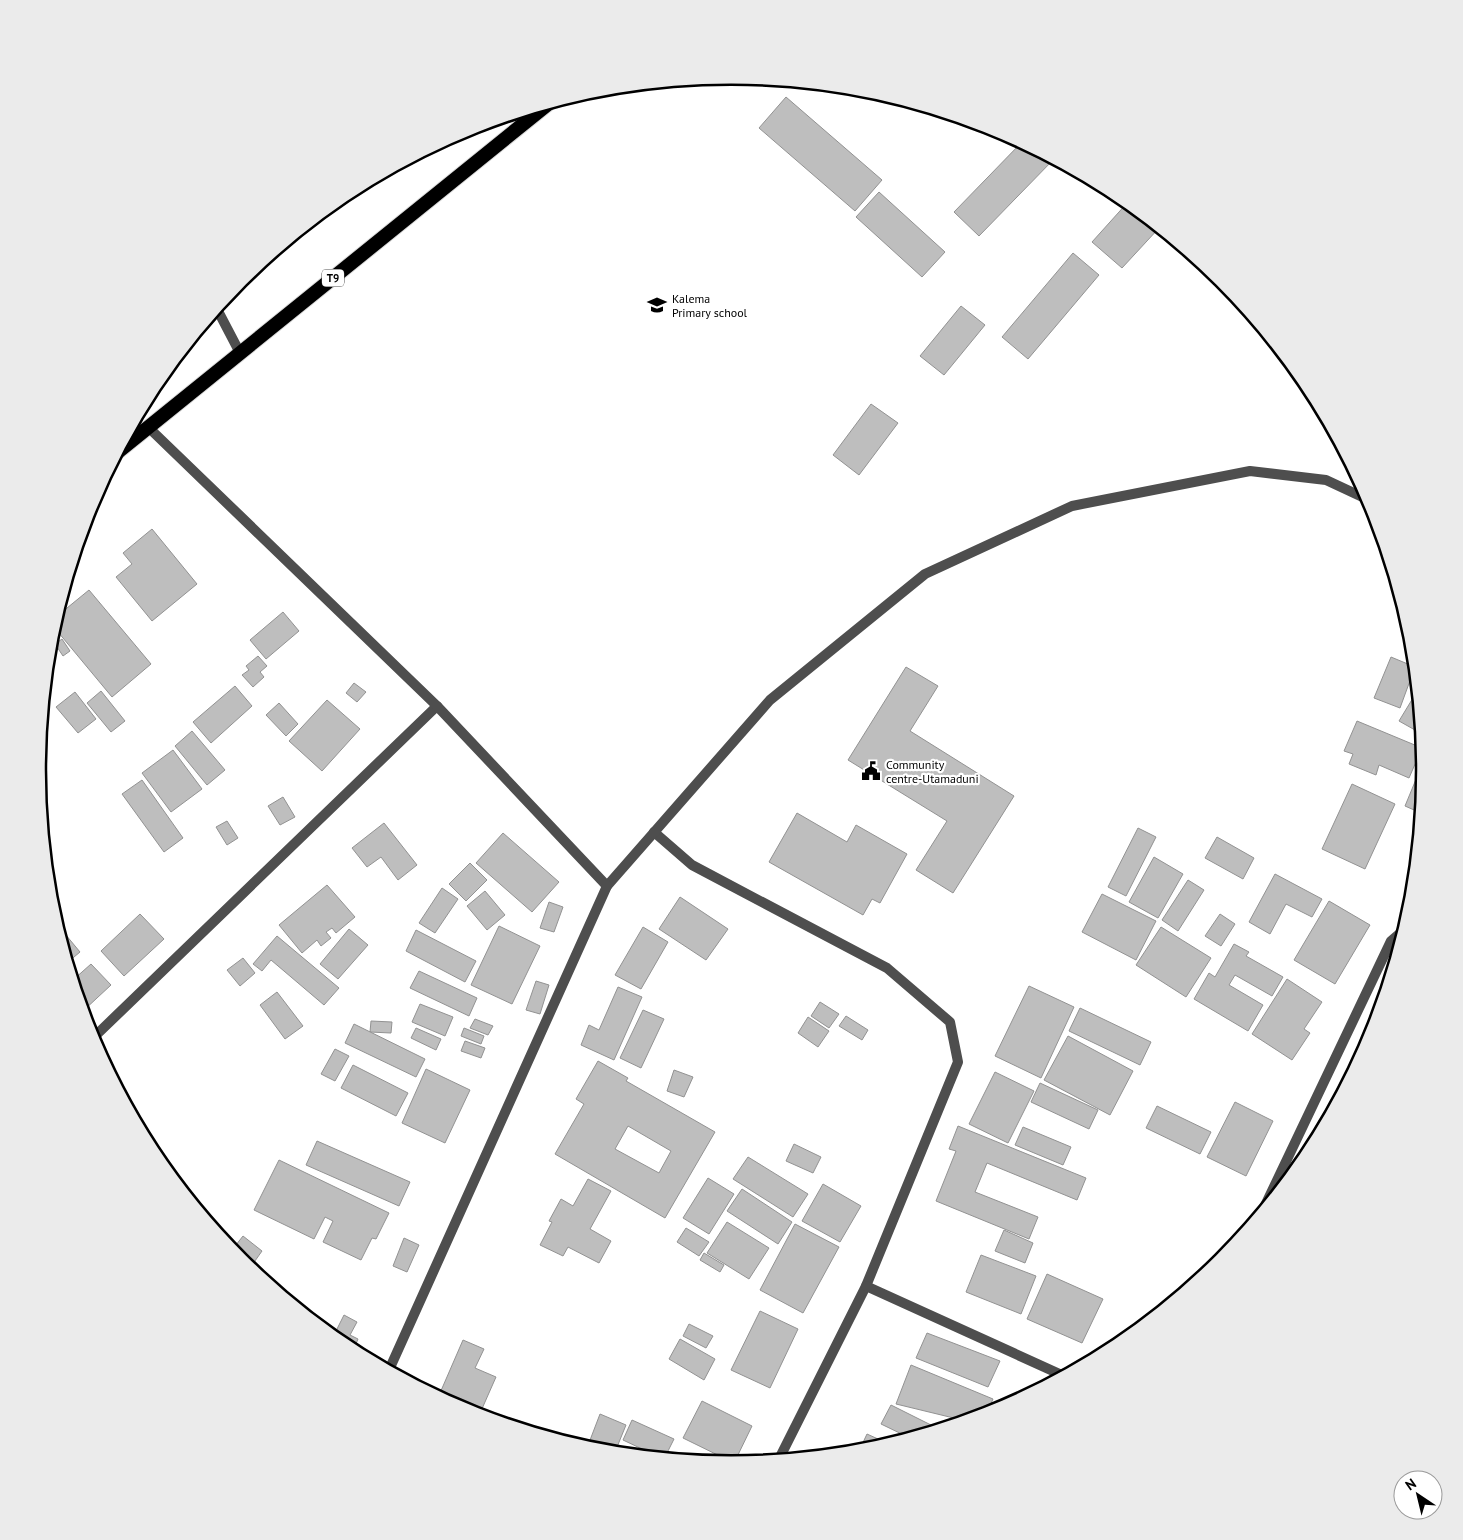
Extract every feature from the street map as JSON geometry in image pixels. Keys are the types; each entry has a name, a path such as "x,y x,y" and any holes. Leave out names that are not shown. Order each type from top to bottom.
{"highway":[{"name":"T9","path":"130,442 537,113"}],"street":[{"path":"220,314 240,353"},
{"path":"148,427 437,706 607,886"},
{"path":"392,1364 607,886 770,700 925,574 1072,506 1250,471 1326,480 1359,495"},
{"path":"98,1033 437,706"},
{"path":"654,832 692,865 887,968 950,1022 958,1062 866,1286 782,1453"},
{"path":"1272,1190 1391,941 1396,937"},
{"path":"866,1286 1057,1373"}],"building":[{"path":"786,97 882,180 855,211 759,128"},
{"path":"1017,147 1050,163 979,236 954,212"},
{"path":"879,192 945,252 922,277 856,217"},
{"path":"1123,208 1156,232 1122,268 1092,242"},
{"path":"1073,253 1099,275 1028,359 1002,337"},
{"path":"961,306 985,325 944,375 920,356"},
{"path":"871,404 898,423 859,475 833,455"},
{"path":"152,529 197,584 152,621 116,577 132,564 123,553"},
{"path":"89,590 151,664 112,697 60,634 66,609"},
{"path":"283,612 299,631 266,659 250,640"},
{"path":"62,639 70,651 63,656 57,647 58,642"},
{"path":"258,656 267,666 260,672 264,677 253,687 242,675 249,670 246,666"},
{"path":"1391,657 1408,664 1411,679 1400,708 1374,698"},
{"path":"906,667 938,686 910,731 1014,796 953,893 916,870 947,821 848,760"},
{"path":"354,683 366,692 357,702 346,693"},
{"path":"235,686 252,706 211,743 193,722"},
{"path":"101,691 125,721 111,732 87,703"},
{"path":"75,692 96,719 78,733 56,707"},
{"path":"1413,699 1415,730 1399,721"},
{"path":"327,700 360,729 322,771 289,741"},
{"path":"279,703 298,724 286,736 266,715"},
{"path":"1357,721 1416,745 1417,761 1409,778 1379,765 1376,775 1349,764 1353,754 1344,751"},
{"path":"192,731 225,770 207,785 175,746"},
{"path":"173,750 202,789 171,812 142,773"},
{"path":"1417,778 1415,810 1405,806"},
{"path":"142,780 183,838 164,852 122,794"},
{"path":"1352,784 1395,804 1365,869 1322,849"},
{"path":"283,797 295,817 280,825 268,806"},
{"path":"797,813 847,842 856,825 907,854 880,903 872,899 863,915 769,862"},
{"path":"227,821 238,838 227,845 216,827"},
{"path":"384,823 417,865 398,880 381,857 367,867 352,848"},
{"path":"1138,828 1156,837 1126,896 1108,887"},
{"path":"503,833 559,882 532,912 476,863"},
{"path":"1217,837 1254,858 1243,879 1205,858"},
{"path":"1154,857 1183,874 1158,918 1129,902"},
{"path":"470,863 487,880 466,901 449,884"},
{"path":"1275,874 1322,899 1312,917 1286,904 1270,934 1249,922"},
{"path":"1188,880 1204,890 1178,931 1162,920"},
{"path":"327,885 355,917 336,933 332,928 326,932 331,938 321,946 317,940 302,953 279,925"},
{"path":"442,888 458,899 435,933 419,923"},
{"path":"485,891 505,915 487,930 467,906"},
{"path":"1102,894 1156,921 1136,960 1082,932"},
{"path":"680,897 728,929 706,960 659,929"},
{"path":"1329,901 1370,925 1335,984 1294,960"},
{"path":"549,902 563,907 554,932 540,928"},
{"path":"140,914 164,939 124,976 101,951"},
{"path":"1220,914 1235,924 1221,946 1205,936"},
{"path":"499,926 540,946 512,1004 471,985"},
{"path":"643,927 668,942 641,989 615,975"},
{"path":"1161,927 1211,958 1186,997 1136,965"},
{"path":"349,929 368,945 338,979 320,964"},
{"path":"416,930 476,961 465,982 406,951"},
{"path":"277,936 339,988 324,1005 271,960 262,971 253,964"},
{"path":"67,937 80,952 73,958"},
{"path":"1234,944 1249,952 1246,956 1283,977 1272,996 1235,975 1229,985 1263,1005 1248,1031 1194,999 1209,973 1215,977"},
{"path":"243,958 255,973 240,986 227,970"},
{"path":"91,964 111,985 89,1006 78,975"},
{"path":"419,971 477,998 469,1016 410,988"},
{"path":"1287,979 1322,1002 1304,1029 1310,1033 1292,1060 1252,1034"},
{"path":"536,981 549,985 540,1014 526,1010"},
{"path":"1029,986 1074,1007 1041,1078 995,1056"},
{"path":"618,987 642,997 614,1060 581,1045 589,1025 599,1030"},
{"path":"277,992 303,1026 285,1039 260,1005"},
{"path":"820,1002 839,1014 829,1028 811,1016"},
{"path":"420,1004 453,1017 445,1036 412,1022"},
{"path":"1080,1008 1151,1042 1140,1065 1069,1031"},
{"path":"643,1010 664,1019 641,1068 620,1058"},
{"path":"846,1016 868,1030 862,1040 839,1026"},
{"path":"808,1017 829,1031 818,1047 798,1033"},
{"path":"475,1019 493,1026 488,1035 470,1028"},
{"path":"371,1021 392,1022 391,1033 370,1032"},
{"path":"354,1024 425,1059 416,1077 345,1043"},
{"path":"416,1028 441,1039 436,1050 411,1038"},
{"path":"464,1028 484,1036 481,1044 461,1036"},
{"path":"1068,1036 1133,1071 1110,1115 1044,1080"},
{"path":"465,1041 485,1048 481,1058 461,1051"},
{"path":"335,1049 349,1056 335,1081 321,1074"},
{"path":"598,1061 628,1078 626,1081 715,1132 665,1218 555,1154 584,1104 576,1099","holes":["628,1126 671,1151 659,1173 615,1149"]},
{"path":"353,1065 408,1093 396,1116 341,1088"},
{"path":"426,1069 470,1090 445,1143 402,1123"},
{"path":"674,1070 693,1077 684,1097 667,1091"},
{"path":"995,1072 1034,1091 1008,1143 969,1124"},
{"path":"1040,1083 1098,1110 1089,1129 1031,1102"},
{"path":"1235,1102 1273,1121 1246,1176 1207,1157"},
{"path":"1157,1106 1211,1132 1200,1154 1146,1128"},
{"path":"958,1126 1086,1178 1077,1200 987,1163 975,1192 1038,1217 1029,1239 936,1201 956,1151 949,1149"},
{"path":"1023,1127 1071,1147 1063,1165 1015,1145"},
{"path":"317,1141 410,1182 399,1206 306,1165"},
{"path":"794,1144 821,1157 813,1173 786,1161"},
{"path":"748,1157 808,1194 793,1217 733,1179"},
{"path":"279,1160 389,1213 376,1239 372,1238 361,1260 323,1242 333,1221 325,1217 314,1239 254,1210"},
{"path":"708,1178 734,1194 709,1234 683,1218"},
{"path":"588,1179 611,1191 590,1229 611,1241 599,1263 568,1247 563,1256 540,1245 552,1222 549,1221 561,1199 573,1206"},
{"path":"823,1184 861,1206 840,1242 802,1221"},
{"path":"742,1189 792,1222 778,1244 727,1211"},
{"path":"727,1222 769,1248 749,1279 707,1253"},
{"path":"795,1224 839,1247 803,1313 760,1290"},
{"path":"686,1228 709,1242 699,1256 677,1242"},
{"path":"1004,1230 1033,1243 1025,1263 995,1251"},
{"path":"243,1236 262,1251 254,1262 237,1244"},
{"path":"404,1238 419,1245 407,1272 393,1266"},
{"path":"704,1253 724,1265 720,1272 700,1260"},
{"path":"981,1255 1036,1276 1021,1314 966,1292"},
{"path":"1047,1274 1103,1299 1082,1343 1027,1319"},
{"path":"760,1311 798,1329 770,1388 731,1370"},
{"path":"344,1315 357,1322 350,1335 358,1339 356,1343 351,1340 337,1330"},
{"path":"689,1324 713,1336 706,1348 683,1336"},
{"path":"927,1333 1000,1361 988,1387 916,1358"},
{"path":"680,1339 715,1359 704,1380 669,1359"},
{"path":"463,1340 484,1349 475,1368 496,1377 482,1408 441,1391"},
{"path":"911,1365 993,1399 991,1404 954,1418 896,1404"},
{"path":"702,1401 752,1426 738,1455 717,1455 683,1438"},
{"path":"891,1405 931,1425 901,1434 881,1424"},
{"path":"600,1414 626,1425 618,1445 590,1440"},
{"path":"632,1420 674,1439 668,1452 642,1449 623,1440"},
{"path":"867,1434 878,1439 865,1442 863,1442"}],"place":[{"name":"Kalema Primary school","path":"657,305"},
{"name":"Community centre-Utamaduni","path":"871,771"}]}
